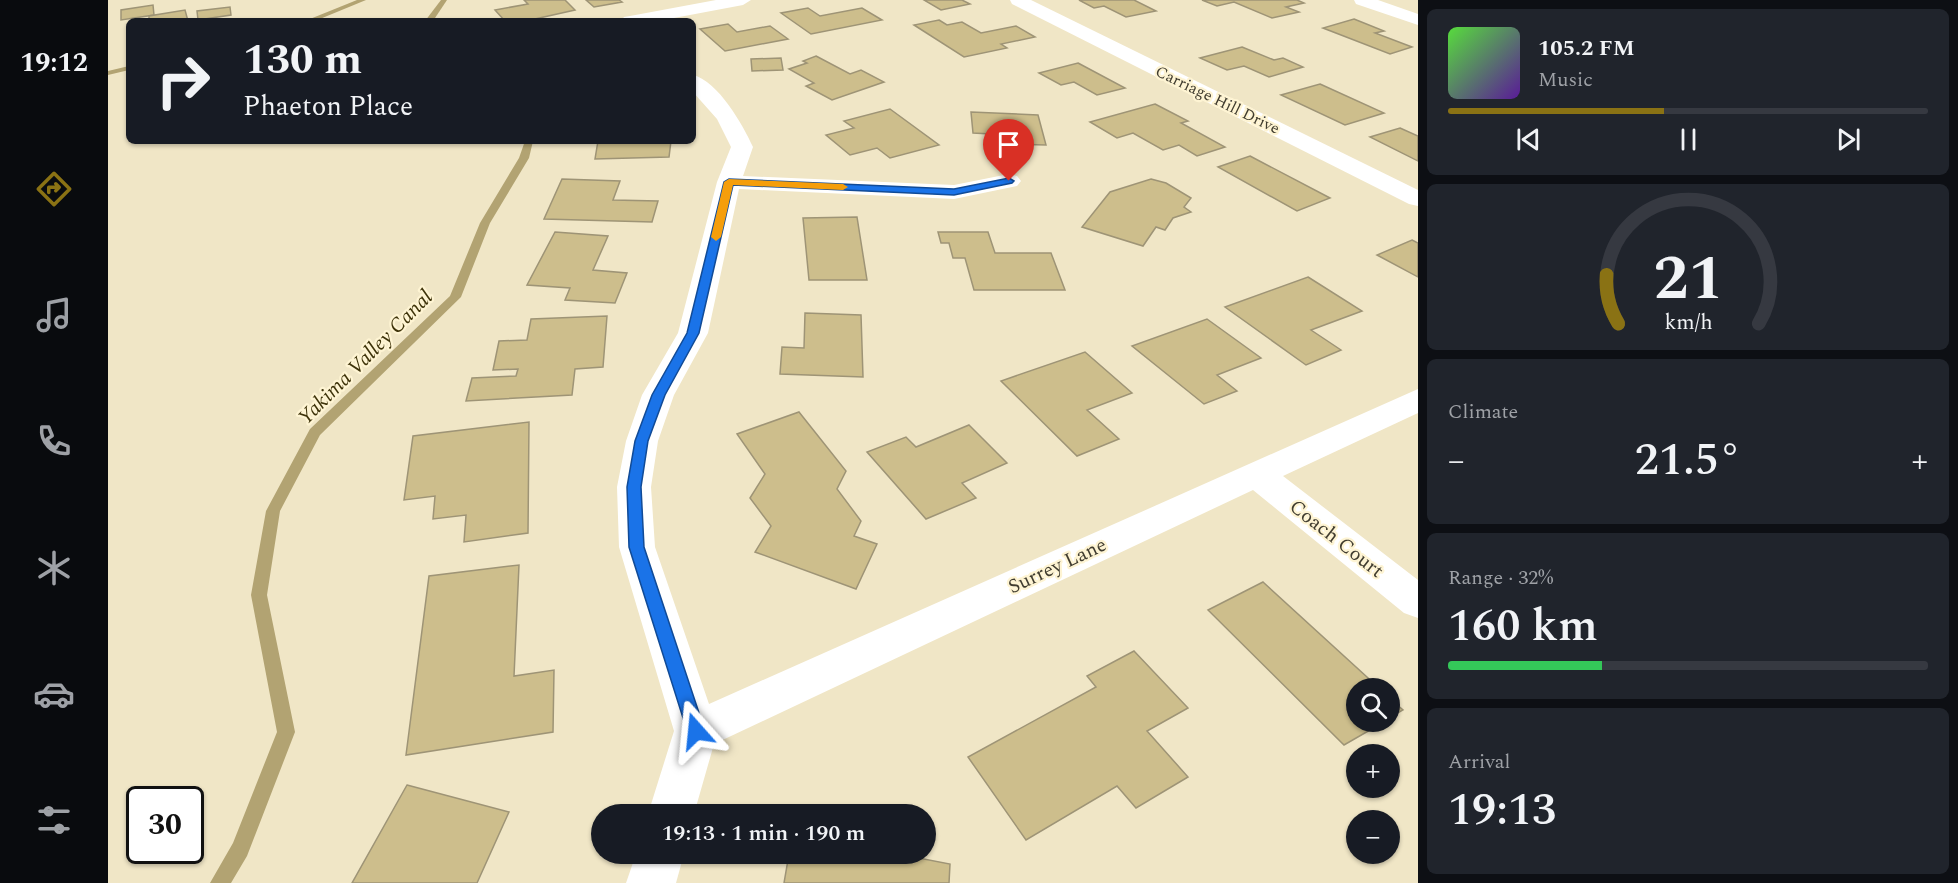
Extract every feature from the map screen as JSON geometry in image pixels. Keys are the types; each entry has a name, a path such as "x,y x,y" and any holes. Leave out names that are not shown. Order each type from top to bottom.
{"street":[{"path":"643,18 708,3 743,0"},
{"name":"Carriage Hill Drive","path":"1018,0 1418,199"},
{"path":"1362,0 1418,20"},
{"path":"674,804 696,731 637,547 634,487 642,441 658,395 693,333 729,182 742,147 732,123 720,106 696,84"},
{"path":"729,182 954,192 1009,181"},
{"name":"Surrey Lane","path":"696,731 1418,400"},
{"name":"Coach Court","path":"1256,474 1418,602"},
{"path":"651,883 657,864"}],"building":[{"path":"524,0 565,0 575,10 539,18 502,18 495,10 528,4"},
{"path":"586,0 619,0 622,2 594,7"},
{"path":"924,0 962,0 970,4 941,10"},
{"path":"1079,0 1134,0 1156,11 1126,17 1104,6 1094,8"},
{"path":"1202,0 1297,0 1304,3 1286,7 1299,12 1272,18 1234,2 1217,6"},
{"path":"153,5 154,15 121,20 121,10"},
{"path":"230,7 231,15 198,18 197,11"},
{"path":"808,8 820,16 862,8 882,20 811,34 781,13"},
{"path":"185,10 187,18 149,18 149,16"},
{"path":"1354,19 1384,31 1375,33 1412,47 1390,54 1323,28"},
{"path":"939,20 947,25 962,22 981,33 1016,26 1035,37 1001,44 1007,48 964,57 914,25"},
{"path":"728,24 737,32 770,26 788,39 725,51 700,29"},
{"path":"1242,47 1274,60 1283,58 1303,67 1269,77 1244,66 1227,70 1200,58"},
{"path":"816,56 850,74 861,70 884,82 832,100 806,86 814,83 789,69 807,63 803,61"},
{"path":"781,58 783,70 752,71 751,59"},
{"path":"1078,63 1125,88 1097,95 1074,82 1061,85 1039,73"},
{"path":"1320,84 1384,113 1345,125 1281,95"},
{"path":"1155,104 1188,121 1181,123 1225,147 1197,156 1179,145 1163,150 1133,133 1117,138 1090,122"},
{"path":"890,109 939,145 890,158 877,148 850,155 826,135 854,128 844,121"},
{"path":"971,112 1038,115 1046,145 1011,144 1009,135 973,133"},
{"path":"1400,128 1418,136 1418,161 1370,137"},
{"path":"598,144 671,144 669,157 595,159"},
{"path":"1250,156 1330,198 1297,211 1218,167"},
{"path":"562,179 620,181 613,200 658,201 652,222 544,219"},
{"path":"1151,179 1166,183 1191,198 1184,207 1191,212 1173,218 1165,230 1156,227 1143,246 1082,227 1110,192"},
{"path":"857,217 867,280 809,280 803,218"},
{"path":"555,232 608,236 593,270 627,273 615,303 565,300 570,288 527,285"},
{"path":"938,232 988,232 995,253 1051,253 1065,290 974,290 965,258 953,258 949,243 941,243"},
{"path":"1412,240 1418,243 1418,277 1377,255"},
{"path":"1308,277 1362,311 1311,330 1341,350 1306,365 1225,307"},
{"path":"805,313 861,315 863,377 780,374 782,347 804,348"},
{"path":"607,316 603,367 575,369 572,395 466,401 472,378 516,376 518,369 493,370 499,341 527,340 531,319"},
{"path":"1207,319 1261,358 1217,375 1237,391 1204,404 1132,346"},
{"path":"1085,352 1132,393 1087,410 1119,439 1077,456 1001,381"},
{"path":"799,412 846,471 837,489 861,521 854,536 877,544 856,589 755,552 771,526 750,498 765,474 737,434"},
{"path":"529,422 528,533 464,542 466,515 433,519 435,496 404,500 413,436"},
{"path":"969,425 1007,463 962,483 976,498 926,519 867,452 906,437 916,447"},
{"path":"519,565 514,676 554,670 553,732 406,755 429,576"},
{"path":"1263,582 1368,678 1346,678 1346,732 1367,732 1344,745 1208,610"},
{"path":"1134,651 1188,708 1147,731 1188,777 1136,808 1117,786 1026,840 968,757 1096,687 1087,676"},
{"path":"407,785 509,812 477,883 352,883"},
{"path":"936,861 950,864 949,883 784,883 787,864 936,864"}],"waterway":[{"name":"Yakima Valley Canal","path":"317,18 363,0"},
{"name":"Yakima Valley Canal","path":"431,18 444,0"},
{"name":"Yakima Valley Canal","path":"108,73 126,69"},
{"name":"Yakima Valley Canal","path":"220,883 240,849 286,732 259,595 273,511 315,432 455,297 485,223 524,158 528,144"}],"slow traffic":[{"path":"716,237 729,182 843,187"}],"route":[{"path":"696,731 637,547 634,487 642,441 658,395 693,333 729,182 954,192 1009,181"}]}
